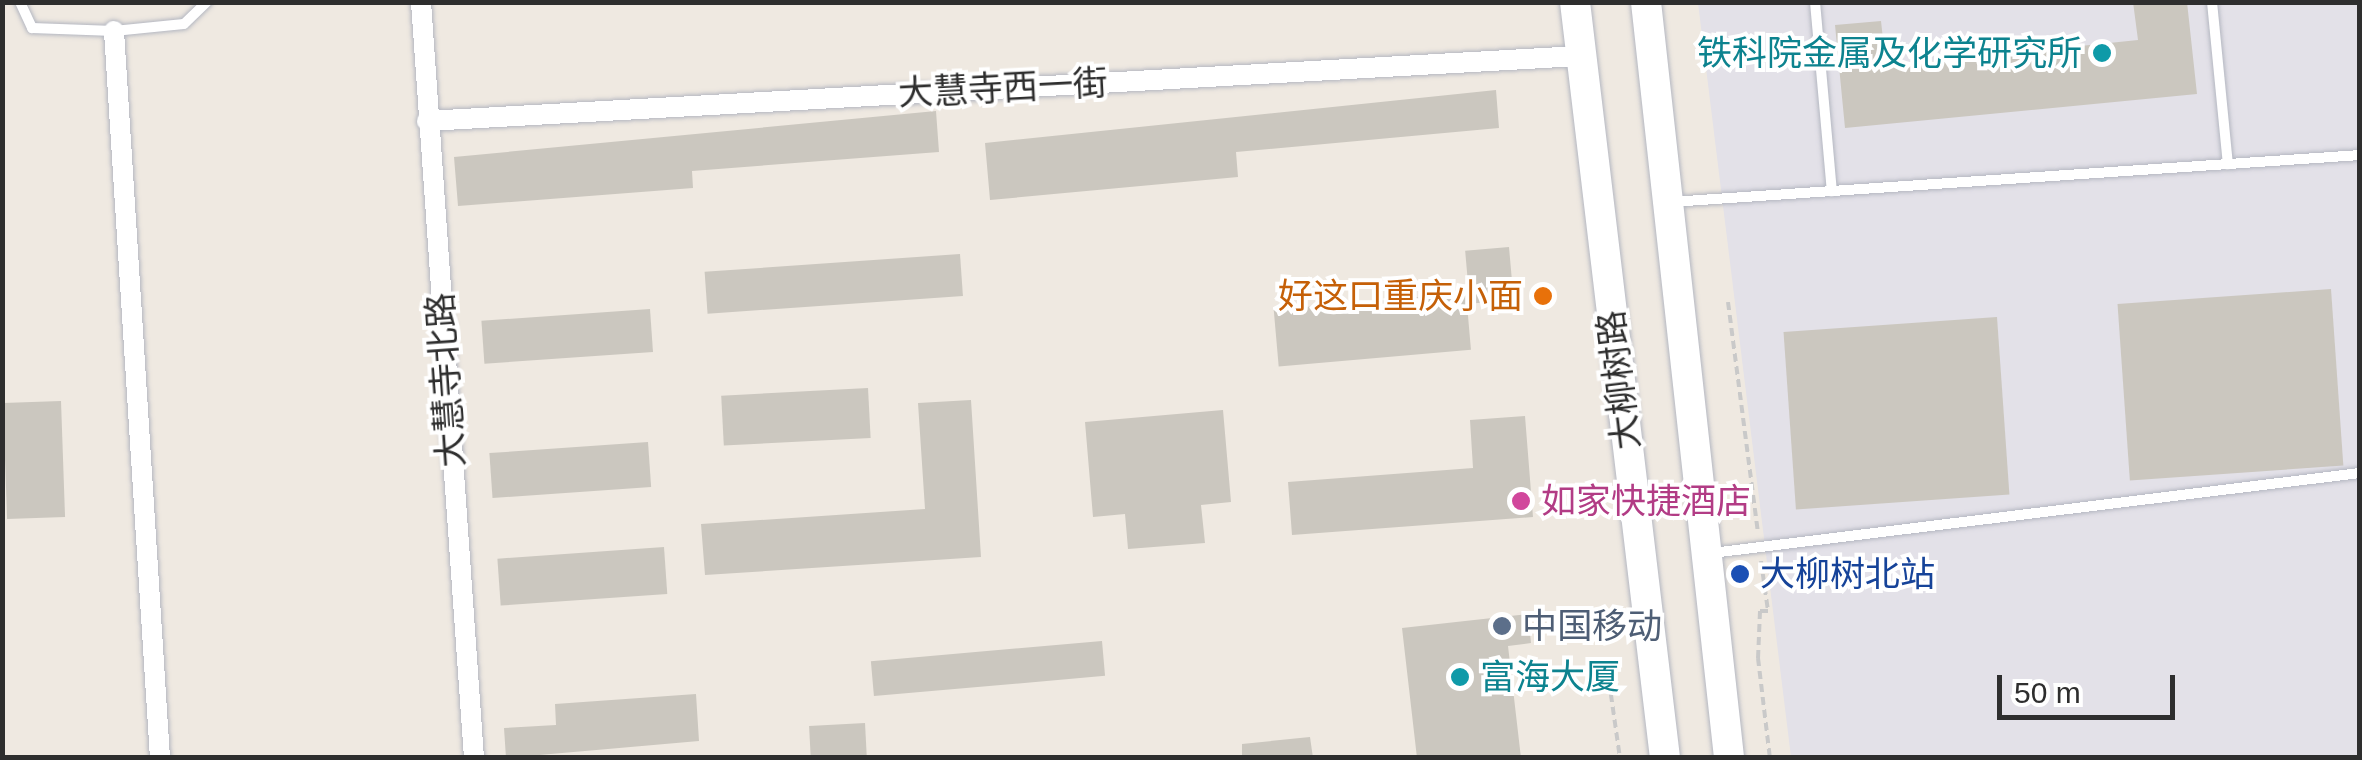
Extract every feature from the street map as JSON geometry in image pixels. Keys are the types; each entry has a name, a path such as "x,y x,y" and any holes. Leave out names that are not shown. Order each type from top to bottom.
{"main road":[{"name":"大柳树路","path":"1575,2 1665,758"},
{"name":"大柳树路","path":"1646,2 1712,553 1729,758"}],"street":[{"name":"大慧寺北路","path":"421,2 474,758"},
{"path":"114,31 160,758"},
{"name":"大慧寺西一街","path":"427,121 1580,56"}],"lane":[{"path":"20,2 32,28 114,31 184,24 208,2"},
{"path":"1815,2 1832,192"},
{"path":"2212,2 2228,164"},
{"path":"1670,202 2360,155"},
{"path":"1712,553 2360,473"}],"path":[{"path":"1728,302 1768,611 1760,611 1758,658 1770,757 1756,758"},
{"path":"1609,681 1620,758"}],"shaded area":[{"path":"1698,3 2359,3 2359,757 1791,757"}],"building":[{"name":"铁科院金属及化学研究所","path":"2133,2 2187,2 2197,94 1845,128 1835,25 1881,21 1886,66 2138,40"},
{"path":"1496,90 1499,128 1236,152 1238,177 990,200 985,143"},
{"path":"936,111 939,152 692,171 693,188 458,206 454,157"},
{"path":"1509,247 1514,300 1470,304 1465,251"},
{"path":"960,254 963,296 708,314 705,272"},
{"path":"2331,289 2343,466 2130,480 2118,304"},
{"path":"1466,293 1471,350 1279,367 1274,310"},
{"path":"650,309 653,352 484,364 481,321"},
{"path":"1997,317 2009,495 1796,509 1784,332"},
{"path":"868,388 871,438 724,446 721,396"},
{"path":"971,400 981,557 705,575 701,524 925,509 918,403"},
{"path":"61,401 65,517 7,519 3,403"},
{"path":"1223,410 1231,502 1201,505 1205,543 1128,549 1125,514 1093,517 1085,422"},
{"path":"1525,416 1533,517 1292,535 1288,482 1473,468 1470,420"},
{"path":"648,442 651,487 493,498 489,453"},
{"path":"664,547 667,594 501,606 497,559"},
{"name":"富海大厦","path":"1528,614 1531,643 1508,646 1521,758 1417,758 1402,628"},
{"path":"1102,641 1105,676 874,696 871,661"},
{"path":"696,694 699,741 506,758 504,728 556,725 555,704"},
{"path":"865,723 867,758 811,758 809,726"},
{"path":"1310,737 1313,758 1242,758 1242,744"}],"place":[{"name":"铁科院金属及化学研究所","path":"2102,53"},
{"name":"好这口重庆小面","path":"1543,296"},
{"name":"如家快捷酒店","path":"1521,501"},
{"name":"大柳树北站","path":"1740,574"},
{"name":"中国移动","path":"1502,626"},
{"name":"富海大厦","path":"1460,677"}]}
